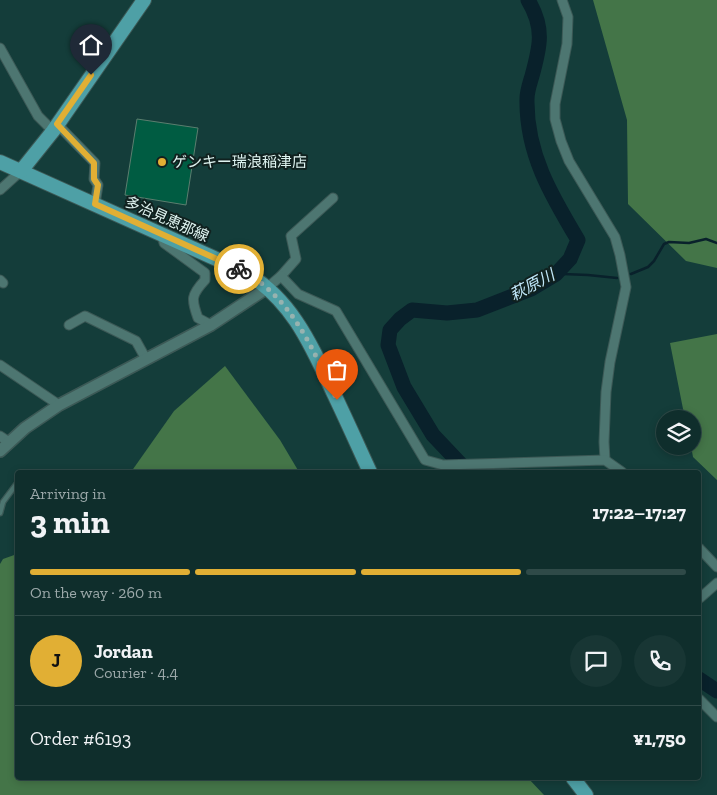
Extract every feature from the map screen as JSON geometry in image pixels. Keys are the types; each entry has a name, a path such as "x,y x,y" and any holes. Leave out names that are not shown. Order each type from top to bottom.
{"main road":[{"path":"21,171 55,127 144,0"},
{"name":"多治見恵那線","path":"0,162 240,270 268,288 298,322 312,346 369,470"},
{"path":"575,780 586,795"}],"street":[{"path":"562,0 568,17 567,44 555,104 555,119 568,160 614,237 620,255 626,287 610,362 606,392 604,442 606,460"},
{"path":"0,48 38,116 55,127 94,163 94,179 98,185 95,204"},
{"path":"0,190 21,171"},
{"path":"0,451 5,439 59,405 211,325 268,288 296,259 291,236 334,198"},
{"path":"162,235 164,243 205,273 205,280 195,290 192,302 198,318 211,325"},
{"path":"281,276 298,294 336,310 425,460 443,465 606,460 619,470"},
{"path":"70,325 85,316 136,341 146,359"},
{"path":"0,365 59,405"},
{"path":"701,550 717,567"},
{"path":"701,597 717,584"},
{"path":"701,701 717,717"}],"lane":[{"path":"0,513 3,502 15,486"}],"green space":[{"path":"593,0 717,0 717,268 686,261 628,204 627,120"},
{"path":"717,334 717,480 693,457 693,455 701,455 701,410 683,410 670,343"},
{"path":"225,366 280,440 298,470 132,470 174,411"},
{"path":"15,555 15,780 530,780 544,795 0,795 0,564 3,559"}],"building":[{"name":"ゲンキー瑞浪稲津店","path":"137,119 198,128 186,205 125,195"}],"waterway":[{"name":"萩原川","path":"466,470 433,435 404,387 388,345 390,330 412,310 447,313 477,310 531,289 556,274 570,259 578,240 558,207 542,173 531,137 527,96 539,47 539,29 528,0"},
{"path":"631,274 648,267 664,244 669,242 689,243 706,239 717,243"},
{"path":"559,270 563,274 617,278"},
{"name":"萩原川","path":"701,680 717,691"}],"way so far":[{"path":"239,269 268,288 298,322 312,346 337,400"}],"place":[{"name":"ゲンキー瑞浪稲津店","path":"162,162"}],"route":[{"path":"91,75 57,124 94,163 94,179 98,185 95,204 239,269"}]}
